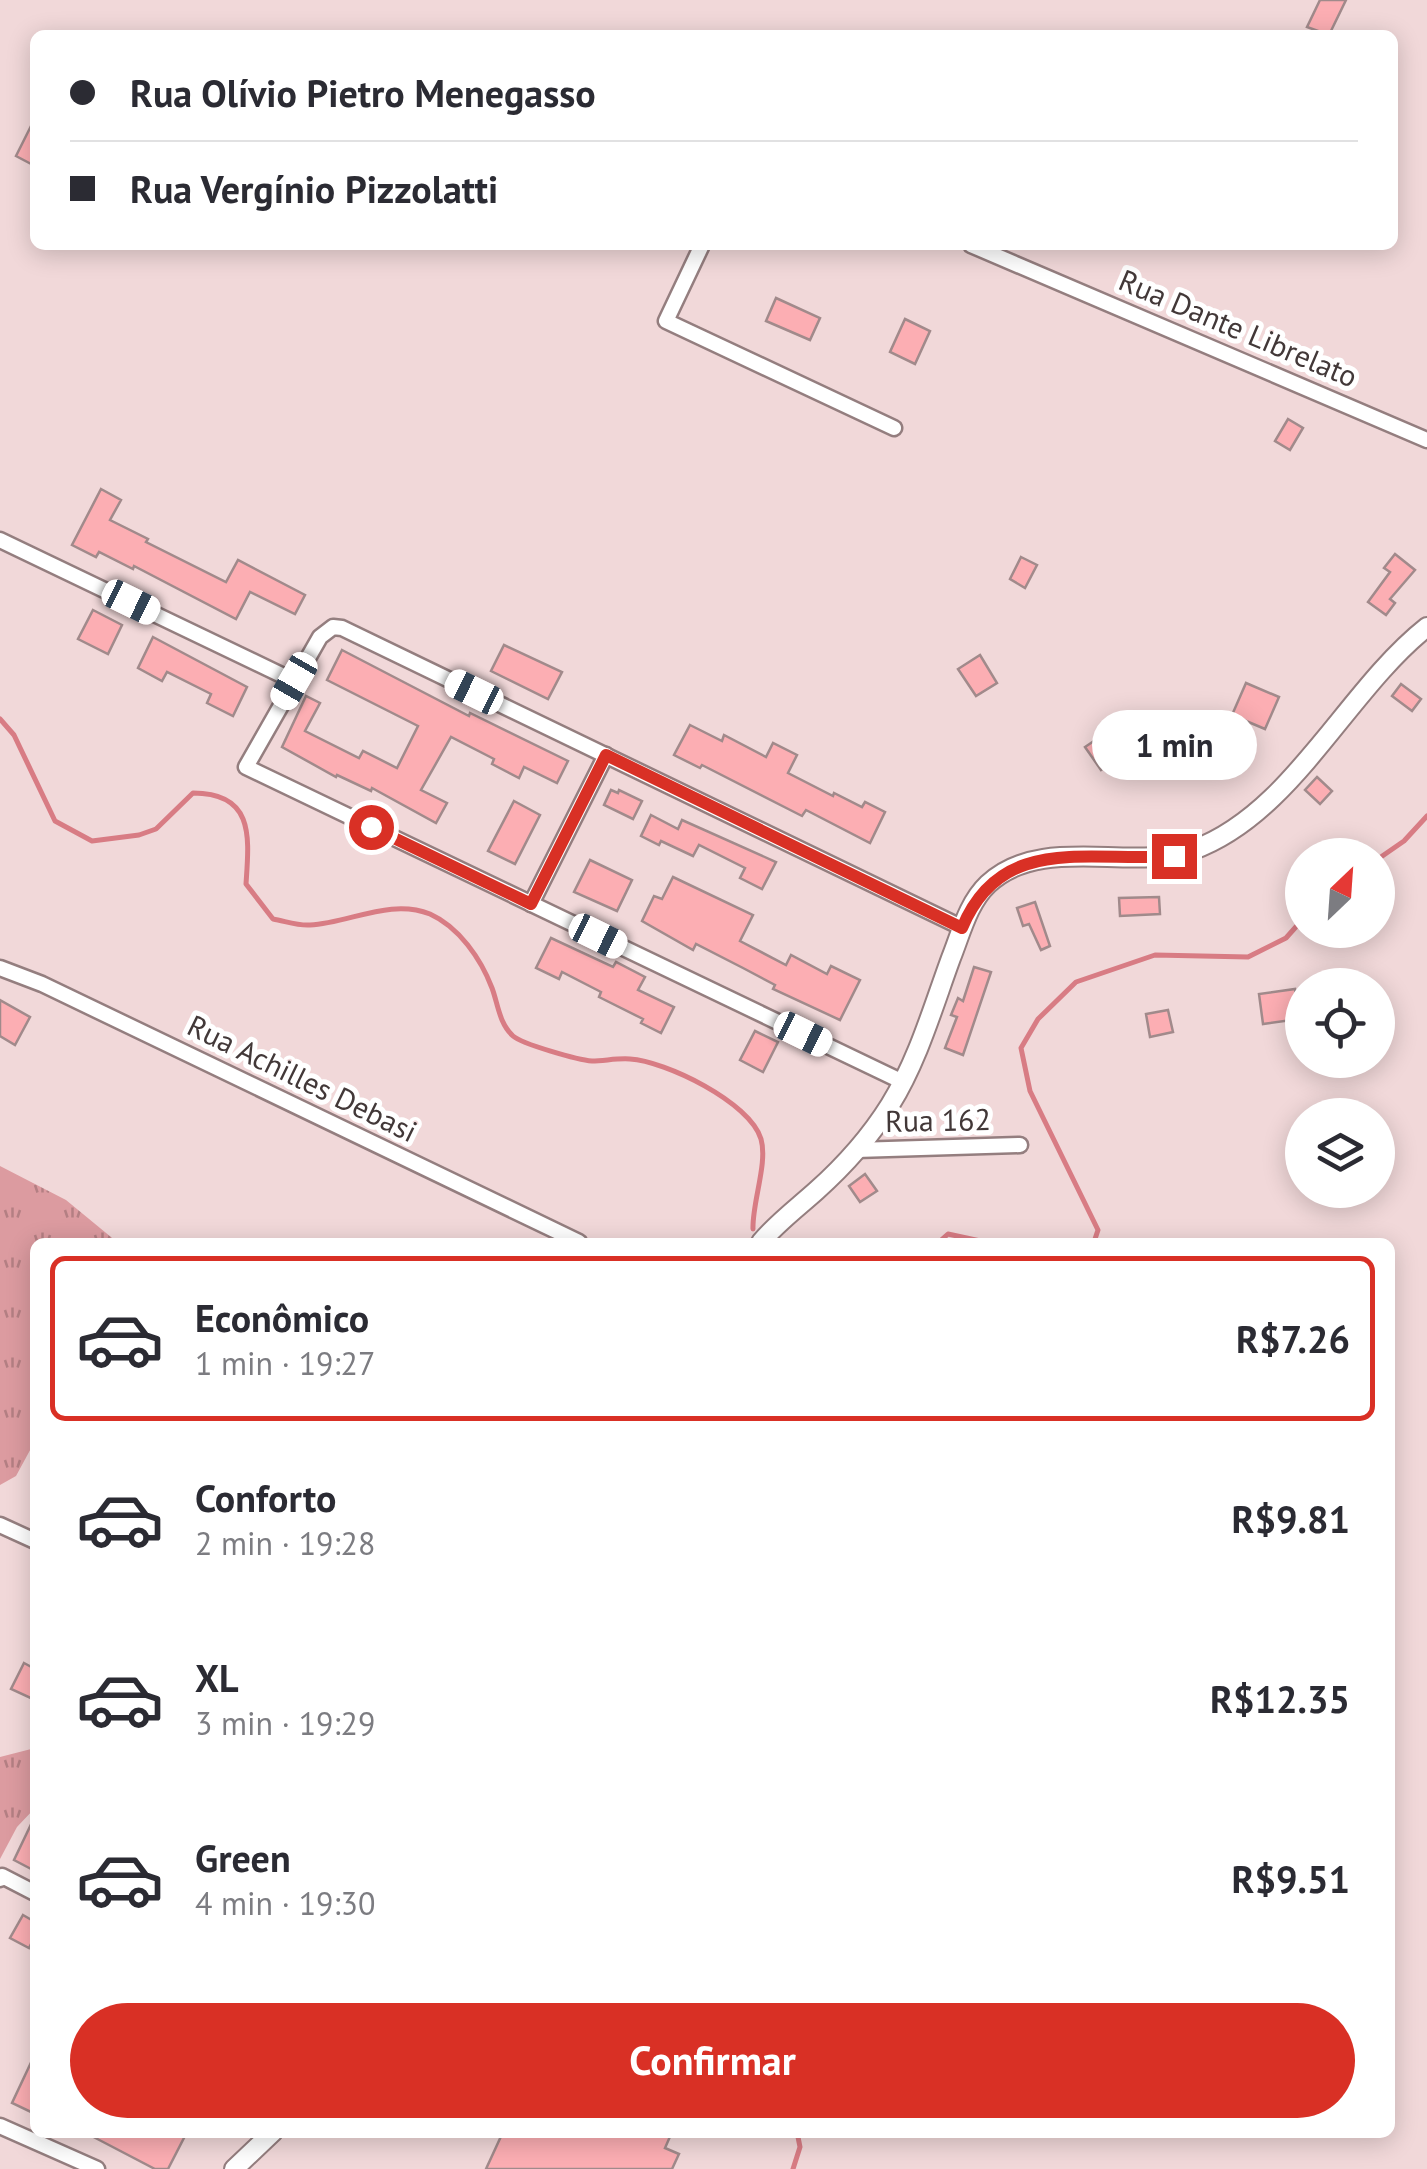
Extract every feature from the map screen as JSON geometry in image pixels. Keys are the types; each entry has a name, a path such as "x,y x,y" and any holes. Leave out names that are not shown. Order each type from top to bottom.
{"street":[{"path":"700,250 666,320 894,428"},
{"name":"Rua Dante Librelato","path":"983,250 1427,440"},
{"path":"0,540 294,681"},
{"path":"902,1082 246,767 320,637 332,626 962,928"},
{"path":"765,1238 856,1150 902,1082 962,928 979,894 990,882 1026,863 1067,858 1174,856 1212,842 1275,794 1387,665 1427,628"},
{"path":"531,904 606,755"},
{"name":"Rua Achilles Debasi","path":"0,968 42,984 571,1238"},
{"name":"Rua 162","path":"856,1150 1020,1145"},
{"path":"0,1525 30,1539"},
{"path":"1,1877 30,1891"},
{"path":"0,2126 97,2169"},
{"path":"234,2169 267,2138"}],"green space":[{"path":"0,1166 66,1200 112,1238 30,1238 30,1450 16,1476 0,1485"},
{"path":"30,1749 30,1813 17,1827 0,1859 0,1757"}],"building":[{"path":"1320,0 1346,0 1331,30 1307,27"},
{"path":"30,128 30,163 16,156"},
{"path":"776,298 820,318 810,340 766,321"},
{"path":"905,319 930,331 915,364 890,352"},
{"path":"1288,419 1303,428 1290,450 1275,441"},
{"path":"101,489 121,500 110,520 148,539 146,542 226,582 238,560 305,595 295,614 250,592 236,619 134,566 133,569 99,552 96,557 72,545"},
{"path":"1395,554 1415,570 1390,599 1395,603 1386,615 1368,602 1390,572 1384,568"},
{"path":"1021,557 1037,565 1025,588 1010,579"},
{"path":"93,610 122,625 108,654 78,639"},
{"path":"153,637 247,687 233,716 207,703 211,694 167,672 162,681 138,668"},
{"path":"504,645 562,672 548,699 491,671"},
{"path":"342,650 469,716 470,713 568,761 557,783 524,767 519,778 492,764 494,759 451,737 421,790 447,803 436,823 372,788 371,791 336,777 282,747 306,696 320,703 305,731 359,758 363,751 397,768 418,726 327,680"},
{"path":"980,655 997,683 976,696 958,669"},
{"path":"1246,683 1279,697 1265,729 1232,715"},
{"path":"1401,684 1421,699 1412,711 1392,696"},
{"path":"1122,722 1138,744 1101,770 1085,747"},
{"path":"690,725 722,741 724,735 766,757 773,743 797,755 788,773 833,796 834,793 862,807 865,802 885,812 870,843 806,810 802,816 702,765 700,768 674,755"},
{"path":"1317,777 1332,791 1320,804 1305,790"},
{"path":"611,790 642,801 633,819 604,805"},
{"path":"514,801 540,815 515,864 488,851"},
{"path":"651,815 678,829 682,820 776,862 762,889 740,878 745,868 699,845 693,856 641,836"},
{"path":"590,860 632,880 617,911 574,892"},
{"path":"673,877 753,915 740,941 786,965 791,955 827,974 831,966 860,980 840,1020 773,989 775,985 696,944 693,950 642,921 654,896 662,899"},
{"path":"1159,897 1160,914 1120,916 1119,898"},
{"path":"1035,902 1050,946 1041,950 1029,924 1023,926 1017,908"},
{"path":"551,938 613,967 616,962 645,977 638,990 674,1007 661,1033 641,1023 643,1019 599,997 601,992 562,972 559,979 536,968"},
{"path":"974,967 991,972 963,1055 945,1048 957,1017 951,1015 958,998 963,1001"},
{"path":"1285,990 1285,1021 1263,1024 1259,994"},
{"path":"0,1000 30,1017 15,1045 0,1036"},
{"path":"1168,1010 1173,1032 1150,1037 1146,1014"},
{"path":"755,1031 778,1042 763,1072 740,1060"},
{"path":"865,1174 877,1191 860,1202 849,1186"},
{"path":"24,1663 30,1666 30,1698 11,1689"},
{"path":"30,1826 30,1868 14,1860"},
{"path":"23,1915 30,1919 29,1948 10,1938"},
{"path":"30,2065 30,2112 12,2103"},
{"path":"96,2138 184,2138 168,2169 155,2169"},
{"path":"500,2138 669,2138 665,2148 679,2154 672,2169 486,2169"}],"waterway":[{"path":"0,719 14,735 55,821 92,841 156,829 193,793 228,801 244,821 248,850 246,884 273,919 310,925 385,910 430,914 459,935 475,955 513,1036 585,1060 645,1061 684,1075 724,1098 754,1125 761,1139 763,1160 753,1229"},
{"path":"1395,847 1427,816"},
{"path":"1095,1238 1098,1230 1030,1091 1021,1048 1038,1019 1076,982 1155,955 1248,957 1285,938"},
{"path":"944,1238 948,1234 966,1238"},
{"path":"793,2169 800,2147 798,2138"}],"route":[{"path":"371,827 531,904 606,755 962,928 979,894 990,882 1026,863 1067,858 1174,856"}]}
